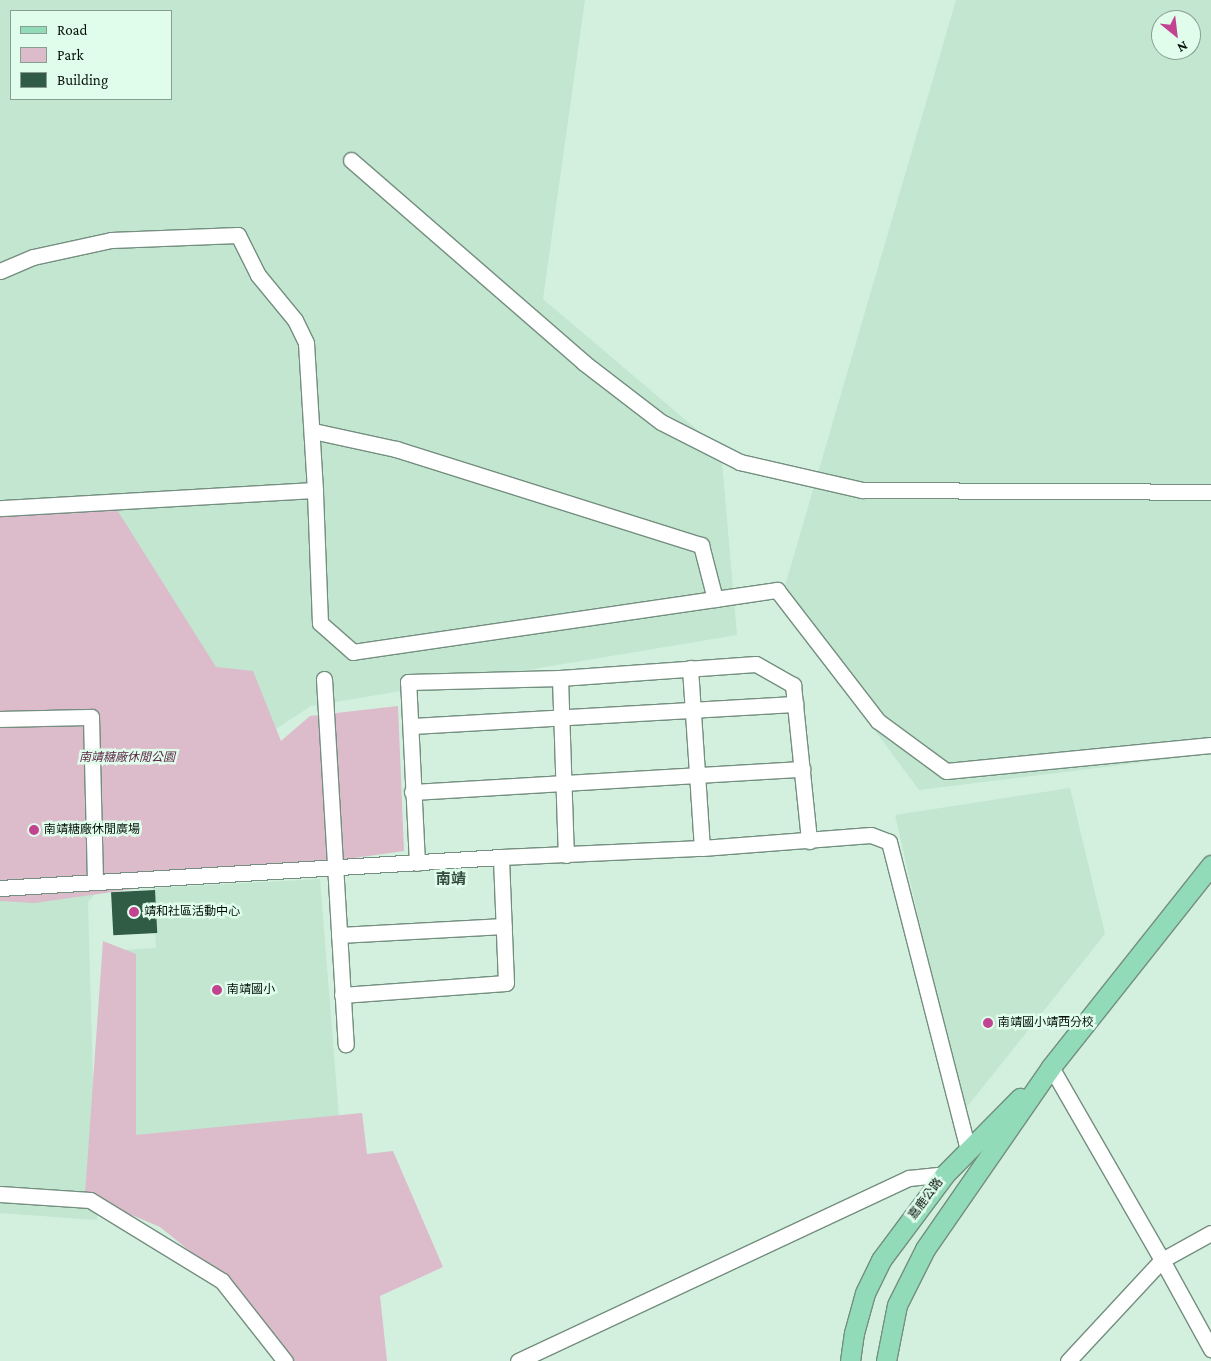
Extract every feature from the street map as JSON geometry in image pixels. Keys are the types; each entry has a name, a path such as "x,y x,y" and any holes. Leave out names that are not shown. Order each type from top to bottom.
{"main road":[{"name":"嘉鹿公路","path":"886,1361 898,1305 906,1283 925,1249 1051,1066 1211,865"},
{"name":"嘉鹿公路","path":"850,1361 854,1333 865,1293 881,1260 945,1174 1051,1066"}],"lane":[{"path":"351,160 583,362 661,422 740,462 862,490 1211,492"},
{"path":"0,271 34,257 111,240 238,235 258,275 302,329 306,344 313,431 320,623 353,652 777,590 878,721 946,771 1211,746"},
{"path":"313,431 396,449 701,545 715,599"},
{"path":"0,508 315,490"},
{"path":"417,863 408,682 560,678 756,664 793,686 809,841"},
{"path":"690,668 702,848"},
{"path":"560,678 566,854"},
{"path":"324,679 346,1044"},
{"path":"411,726 692,708 795,704"},
{"path":"0,719 91,717 95,882"},
{"path":"412,792 802,769"},
{"path":"0,888 501,857 702,848 871,835 889,842 968,1149"},
{"path":"342,995 506,983 501,857"},
{"path":"339,935 504,926"},
{"path":"1051,1066 1211,1349"},
{"path":"518,1361 908,1178 945,1174"},
{"path":"0,1194 90,1200 222,1281 285,1361"},
{"path":"1068,1361 1162,1260 1211,1233"}],"shaded area":[{"path":"0,0 585,0 543,299 721,450 737,635 311,706 199,779 88,902 97,1220 0,1213"},
{"path":"956,0 1211,0 1211,754 919,790 780,603"},
{"name":"南靖國小靖西分校","path":"1070,788 1105,934 963,1112 895,815"},
{"name":"南靖國小","path":"320,879 339,1117 124,1146 105,951 156,948 153,888"}],"green space":[{"name":"南靖糖廠休閒公園","path":"114,505 216,667 253,671 281,741 310,716 398,706 404,851 34,903 0,901 0,511"},
{"path":"103,941 136,954 136,1135 362,1113 367,1154 393,1151 443,1267 380,1296 387,1361 290,1361 217,1273 160,1227 85,1195"}],"building":[{"name":"靖和社區活動中心","path":"155,890 157,933 113,935 111,892"}],"place":[{"name":"南靖糖廠休閒廣場","path":"34,830"},
{"name":"靖和社區活動中心","path":"134,912"},
{"name":"南靖國小","path":"217,990"},
{"name":"南靖國小靖西分校","path":"988,1023"}],"district":[{"name":"南靖","path":"451,880"}]}
